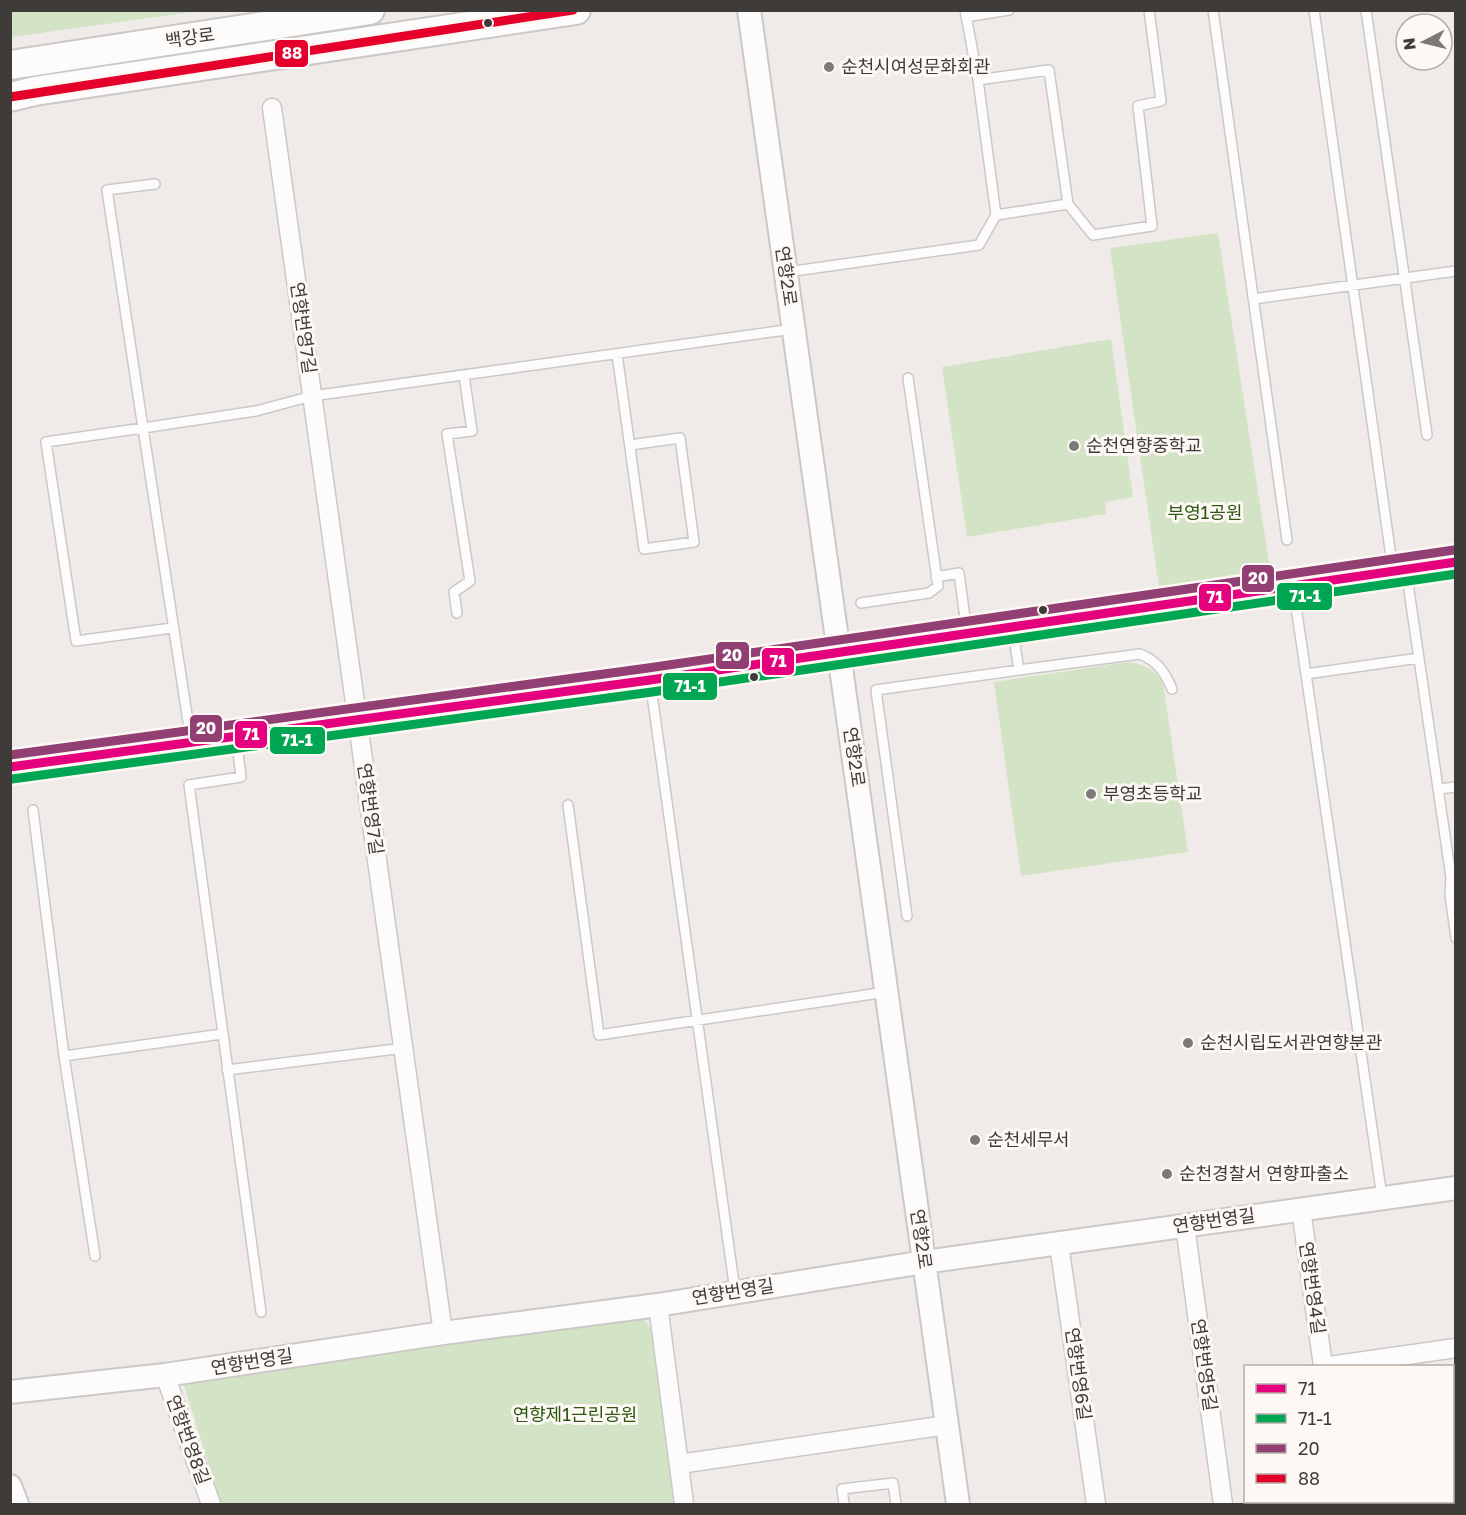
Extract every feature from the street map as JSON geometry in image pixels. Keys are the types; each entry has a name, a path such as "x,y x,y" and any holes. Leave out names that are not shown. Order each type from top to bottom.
{"main road":[{"name":"백강로","path":"10,65 370,10"},
{"name":"백강로","path":"10,97 35,91 253,57 576,10"}],"street":[{"name":"연향2로","path":"749,10 958,1504"},
{"name":"연향번영7길","path":"272,108 443,1333"},
{"path":"10,767 650,680 1455,562"},
{"name":"연향번영길","path":"10,1392 165,1375 443,1333 658,1305 924,1262 1455,1188"},
{"name":"연향번영4길","path":"1301,1209 1323,1365"},
{"name":"연향번영5길","path":"1185,1226 1223,1504"},
{"name":"연향번영6길","path":"1059,1244 1096,1504"},
{"path":"658,1305 684,1504"},
{"path":"1336,1365 1455,1348"},
{"name":"연향번영8길","path":"165,1375 211,1504"},
{"path":"679,1464 947,1425"},
{"path":"10,1486 17,1504"}],"lane":[{"path":"786,272 979,245 996,214 978,80 966,14 1009,10"},
{"path":"978,80 1049,70 1068,204 1093,235 1152,226 1138,106 1161,101 1149,10"},
{"path":"1213,10 1287,540"},
{"path":"1314,10 1353,286 1399,571 1419,658 1453,876 1450,895 1455,938"},
{"path":"1366,10 1427,435"},
{"path":"155,184 107,190 172,628 192,743"},
{"path":"996,214 1068,204"},
{"path":"1253,299 1455,272"},
{"path":"172,628 76,641 46,442 256,411 312,396 793,329"},
{"path":"617,354 644,549 694,542 680,438 630,445"},
{"path":"457,613 454,592 470,581 447,435 472,431 464,375"},
{"path":"861,603 929,593 938,586 908,378"},
{"path":"936,577 959,573 967,633"},
{"path":"1293,587 1383,1198"},
{"path":"1012,626 1019,670"},
{"path":"907,916 876,690 1140,654 1152,659 1166,674 1172,689"},
{"path":"1306,674 1419,658"},
{"path":"650,680 735,1291"},
{"path":"236,736 241,777 189,785 261,1312"},
{"path":"1439,789 1455,787"},
{"path":"568,805 599,1035 886,992"},
{"path":"33,810 64,1056 95,1256"},
{"path":"64,1056 222,1034"},
{"path":"227,1070 404,1048"},
{"path":"844,1504 842,1489 893,1483 896,1504"}],"green space":[{"path":"11,10 200,10 200,11 11,37"},
{"name":"부영1공원","path":"1218,233 1270,569 1159,587 1110,248"},
{"path":"1111,339 1133,497 1105,502 1106,514 967,537 942,367"},
{"path":"1129,662 1149,668 1163,683 1188,852 1021,876 994,682"},
{"name":"연향제1근린공원","path":"640,1316 655,1333 679,1504 221,1504 183,1382"}],"transit line":[{"name":"88","path":"10,97 573,10"},
{"name":"20","path":"10,755 648,668 1454,550"},
{"name":"71","path":"10,767 650,680 1456,562"},
{"name":"71-1","path":"12,779 652,692 1456,574"}],"place":[{"name":"순천시여성문화회관","path":"829,67"},
{"name":"순천연향중학교","path":"1074,446"},
{"name":"부영초등학교","path":"1091,794"},
{"name":"순천시립도서관연향분관","path":"1188,1043"},
{"name":"순천세무서","path":"975,1140"},
{"name":"순천경찰서 연향파출소","path":"1167,1174"}]}
